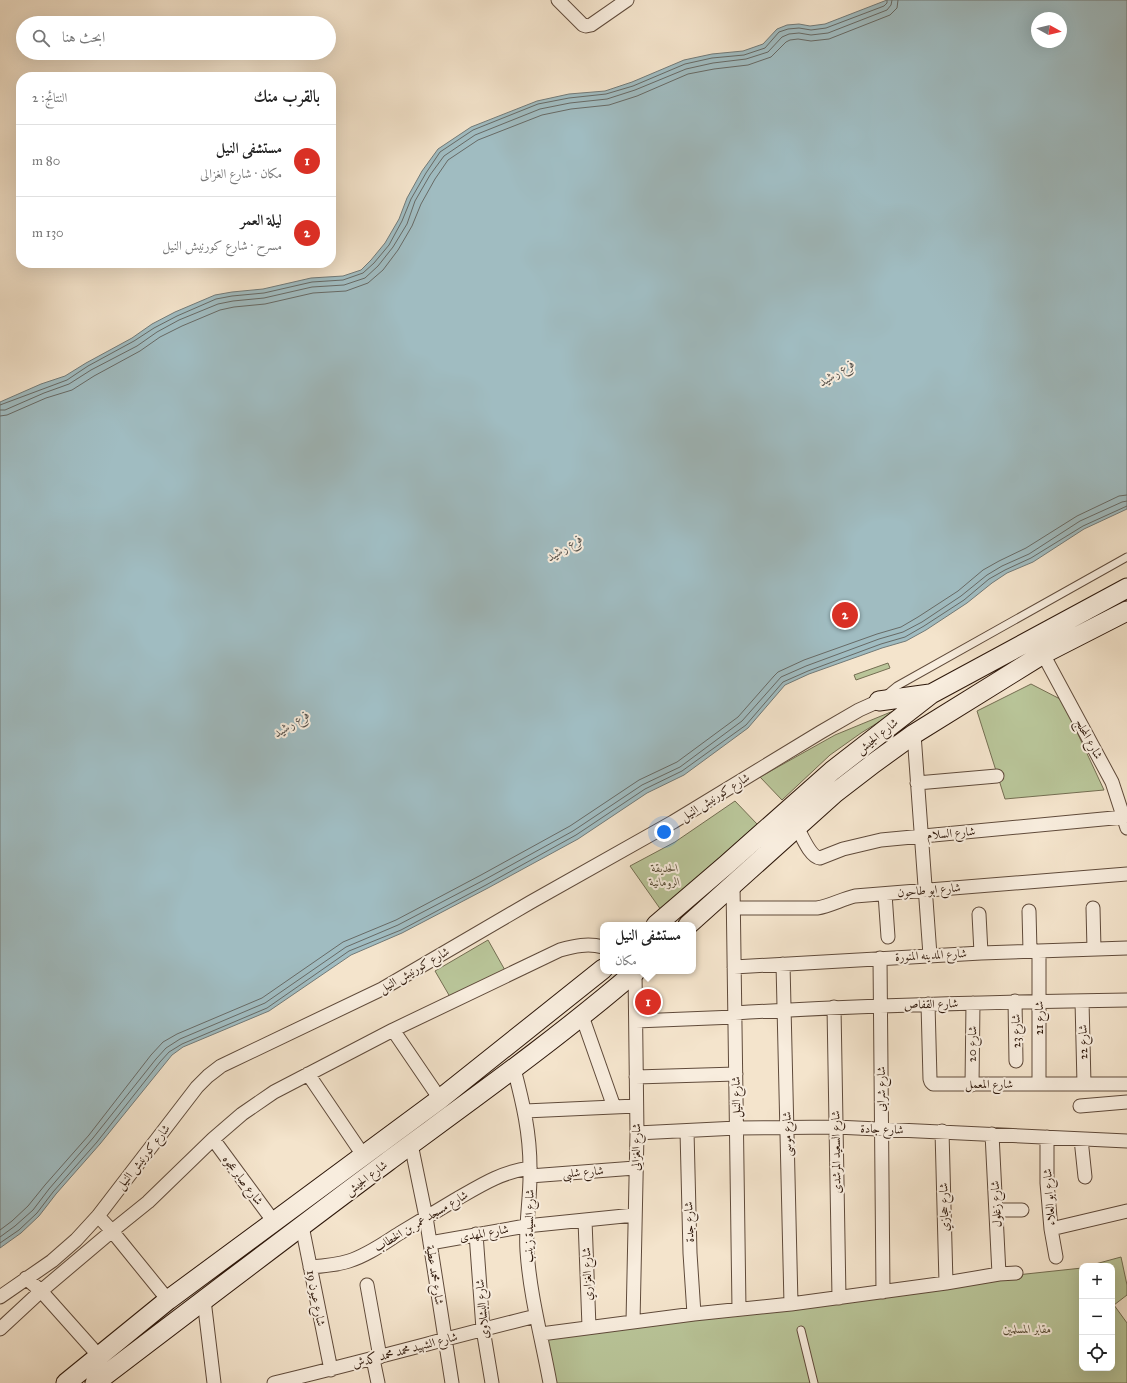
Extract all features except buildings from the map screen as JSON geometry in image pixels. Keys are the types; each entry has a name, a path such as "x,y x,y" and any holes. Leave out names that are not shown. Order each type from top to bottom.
{"main road":[{"name":"شارع الجيش","path":"660,922 726,866 832,771 931,694 1127,588"},
{"name":"شارع الجيش","path":"691,922 835,793 914,734 1043,654 1127,611"},
{"path":"879,701 931,694"},
{"name":"شارع الجيش","path":"66,1383 168,1300 440,1098 600,971"},
{"name":"شارع الجيش","path":"96,1383 411,1144 514,1069 634,974"}],"street":[{"path":"558,0 583,25 588,26 627,0"},
{"name":"شارع المحلج","path":"1043,654 1112,782 1126,822"},
{"name":"شارع كورنيش النيل","path":"0,1297 52,1261 76,1240 98,1216 197,1087 208,1076 222,1066 382,989 531,902 673,822 821,732 859,710 879,701"},
{"path":"914,734 930,956"},
{"path":"917,783 997,776"},
{"name":"شارع السلام","path":"797,827 812,854 817,858 862,844 881,840 1126,822"},
{"name":"شارع ابو طاحون","path":"734,908 817,908 824,907 847,898 925,890 1127,874"},
{"name":"شارع النيل","path":"733,885 739,1310"},
{"path":"885,894 888,936"},
{"path":"1093,908 1094,949"},
{"name":"شارع 21","path":"1029,911 1035,951 1039,1002 1039,1084"},
{"path":"979,914 981,953"},
{"path":"0,1330 40,1292 148,1202 213,1139 242,1114 268,1096 393,1030 560,950 572,946 585,945 600,947"},
{"name":"شارع المدينه المنورة","path":"734,966 981,953 1127,948"},
{"name":"شارع شرابى","path":"880,958 883,1292"},
{"name":"شارع موسى","path":"783,964 791,1304"},
{"name":"شارع الغزالى","path":"633,1322 634,1215 637,1133 636,974"},
{"name":"شارع القفاص","path":"636,1021 834,1007 1127,1000"},
{"name":"شارع 22","path":"1082,1001 1084,1084"},
{"name":"شارع 23","path":"1015,1002 1016,1061"},
{"name":"شارع 20","path":"972,1084 973,1003"},
{"name":"شارع المعمل","path":"928,1004 930,1082 936,1085 1127,1084"},
{"name":"شارع السعيد المرشدى","path":"834,1007 838,1298"},
{"path":"582,1016 614,1107"},
{"path":"393,1030 440,1098"},
{"name":"شارع السيدة زينب","path":"514,1069 525,1111 529,1139 530,1172 526,1226 528,1271 550,1383"},
{"path":"308,1074 363,1155"},
{"path":"636,1077 736,1074"},
{"path":"1080,1106 1127,1102"},
{"path":"525,1111 636,1106"},
{"name":"شارع جادة","path":"637,1133 737,1128 836,1127 1127,1141"},
{"name":"شارع جدة","path":"687,1131 690,1253 694,1314"},
{"name":"شارع حجازي","path":"942,1131 946,1283"},
{"name":"شارع زغلول","path":"992,1134 999,1274"},
{"name":"شارع ابو العلاء","path":"1047,1137 1047,1183 1051,1229 1056,1257"},
{"name":"شارع صابر عجوه","path":"213,1139 274,1222"},
{"path":"1081,1139 1085,1177"},
{"name":"شارع محمد عطية","path":"411,1144 426,1217 452,1383"},
{"name":"شارع شلبى","path":"530,1172 635,1168"},
{"name":"شارع مسجد عمر بن الخطاب","path":"310,1267 330,1266 369,1253 426,1217 500,1175 515,1170 530,1172"},
{"path":"996,1210 1022,1210"},
{"path":"1051,1229 1127,1211"},
{"name":"شارع المهدى","path":"430,1243 526,1226 634,1215"},
{"path":"98,1216 168,1300"},
{"name":"شارع الغزاري","path":"586,1220 588,1327"},
{"name":"شارع عيون 19","path":"302,1226 331,1370"},
{"name":"شارع البشلاوى","path":"476,1234 483,1329 492,1383"},
{"path":"541,1334 694,1314 838,1298 999,1274 1016,1273"},
{"path":"26,1278 99,1356"},
{"path":"367,1285 378,1383"},
{"path":"204,1300 214,1383"},
{"name":"شارع الشهيد محمد محمد كدش","path":"274,1383 300,1380 444,1339 536,1316"}],"lane":[{"path":"879,701 897,686 1127,557"},
{"path":"801,1330 814,1383"}],"green space":[{"path":"888,663 890,668 856,680 854,675"},
{"path":"1031,684 1062,700 1104,790 1005,799 977,711"},
{"path":"903,707 861,733 830,755 782,800 760,777 835,735"},
{"name":"الحديقة الرومانية","path":"735,801 757,824 661,910 630,866 675,842"},
{"path":"488,940 506,972 453,1002 435,971"},
{"name":"مقابر المسلمين","path":"1121,1257 1127,1285 1127,1295 1115,1304 1115,1263 1099,1263"},
{"name":"مقابر المسلمين","path":"1079,1268 1079,1371 1115,1371 1115,1306 1127,1323 1127,1383 553,1383 543,1337 998,1277"}],"water":[{"name":"فرع رشيد","path":"887,0 1127,0 1127,509 1084,529 1033,562 1007,573 967,603 926,630 906,641 809,674 785,685 748,728 684,775 647,793 578,839 402,933 351,955 269,1011 183,1047 172,1055 39,1216 21,1233 0,1248 0,402 41,384 65,376 132,338 152,324 175,312 215,295 263,289 311,278 343,276 361,270 385,243 399,219 407,198 422,171 438,149 471,127 537,101 569,94 605,91 632,82 684,60 712,54 743,51 763,44 777,29 787,25 799,24 810,26 825,24"}],"place":[{"name":"ليلة العمر","path":"845,615"},
{"name":"مستشفى النيل","path":"648,1002"}]}
